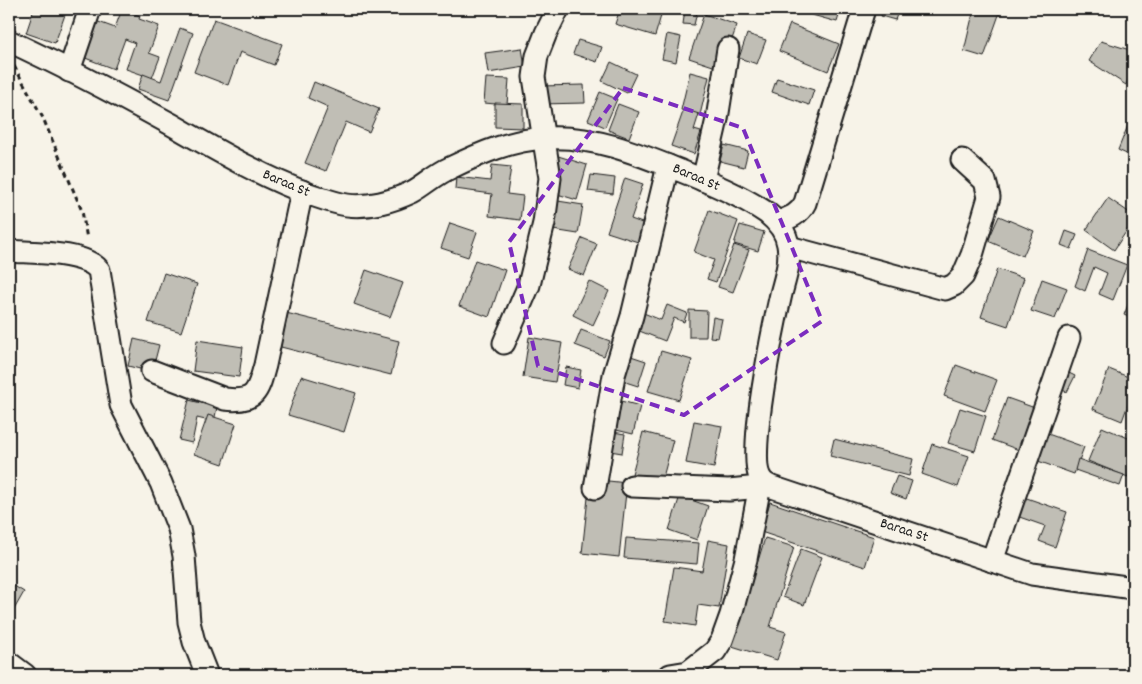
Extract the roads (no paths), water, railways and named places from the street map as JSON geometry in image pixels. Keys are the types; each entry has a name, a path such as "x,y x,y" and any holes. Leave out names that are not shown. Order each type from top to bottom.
{"street":[{"path":"69,71 90,9"},
{"path":"504,343 529,285 544,223 550,178 534,77 538,56 546,33 558,9"},
{"path":"682,674 715,651 722,640 731,615 746,559 760,484 756,462 762,399 777,314 789,263 789,247 786,235 778,222 797,214 805,203 864,9"},
{"name":"Baraa St","path":"11,42 168,123 225,156 302,191 347,205 366,206 382,203 413,192 446,170 495,148 545,138 594,142 623,149 703,180 741,198 778,222"},
{"path":"703,180 717,119 728,49"},
{"path":"789,247 945,289 954,285 963,276 972,255 990,197 985,181 962,160"},
{"path":"596,488 614,375 632,316 668,166"},
{"path":"152,371 225,399 234,400 252,397 261,380 265,365 302,191"},
{"path":"9,251 76,258 90,262 99,270 121,405 160,483 179,529 184,556 189,622 194,642 207,675"},
{"path":"992,560 1069,338"},
{"path":"632,486 729,490 760,484"},
{"name":"Baraa St","path":"760,484 1032,574 1133,588"},
{"path":"9,664 25,675"}]}
